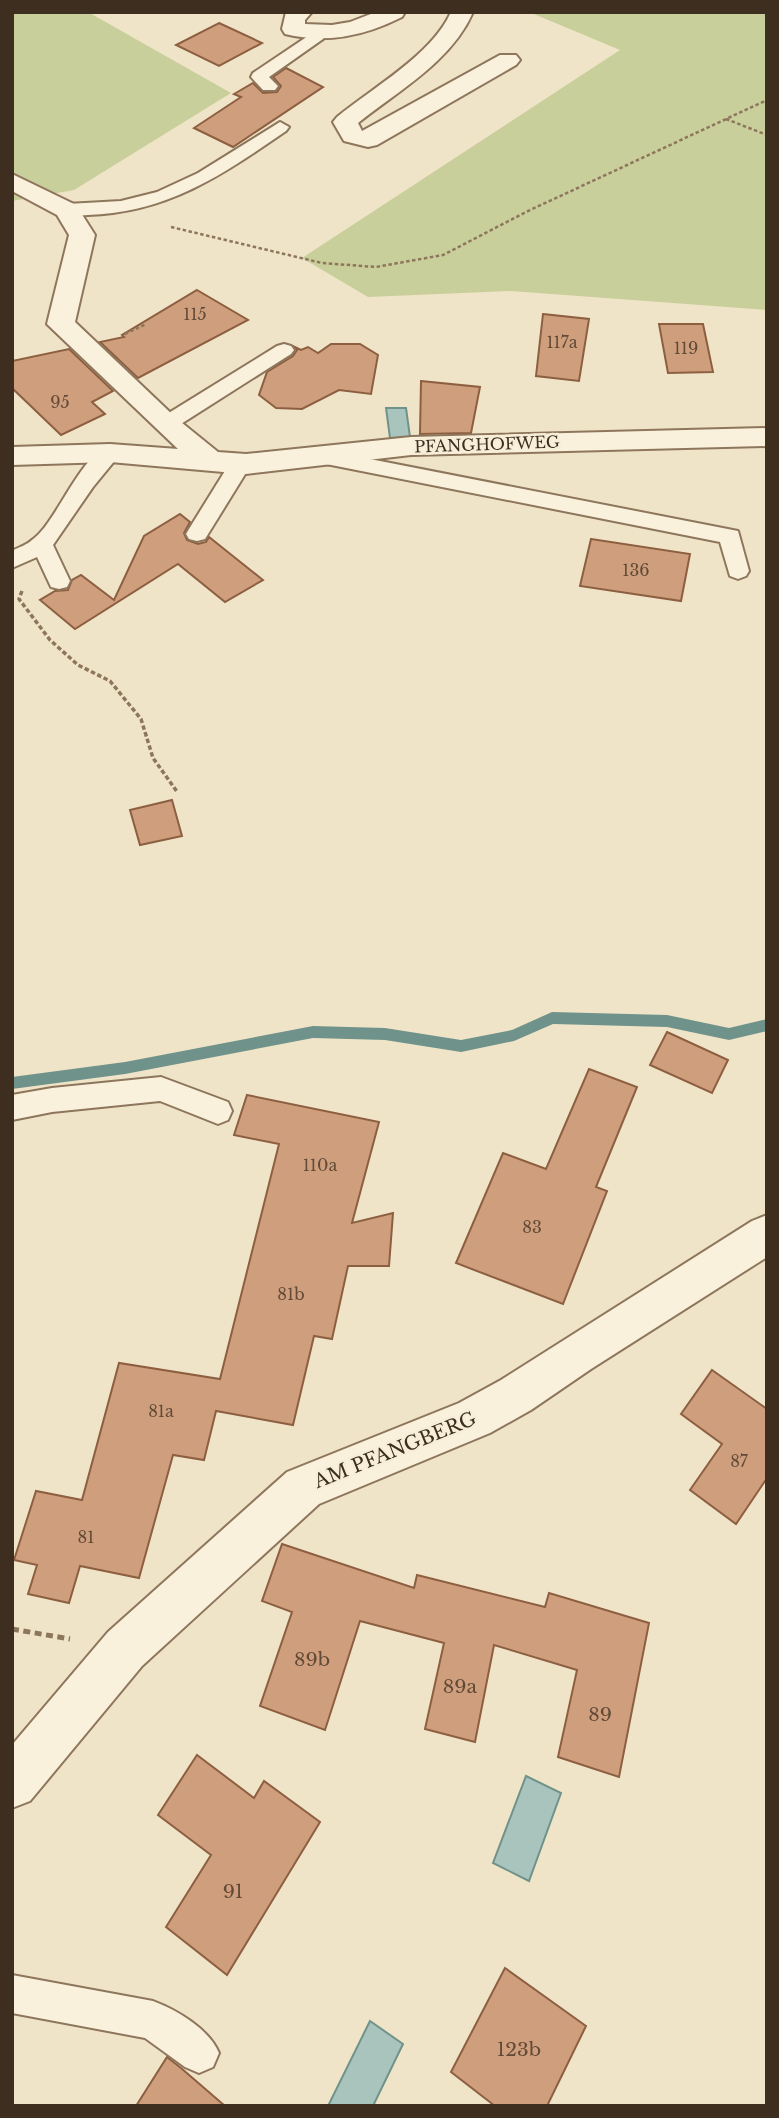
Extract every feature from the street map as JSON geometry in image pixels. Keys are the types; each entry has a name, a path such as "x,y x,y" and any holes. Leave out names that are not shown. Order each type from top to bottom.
{"street":[{"path":"301,12 295,17 293,29 317,35 375,22 394,12"},
{"path":"462,12 460,22 429,54 345,122 353,136 368,140 508,60"},
{"path":"12,181 67,210 82,235 61,324 166,424 208,459"},
{"name":"PFANGHOFWEG","path":"12,456 110,453 241,463 411,446 767,437"},
{"name":"AM PFANGBERG","path":"12,1783 125,1649 303,1488 474,1418 516,1395 576,1354 767,1234"}],"lane":[{"path":"269,86 259,77 317,35"},
{"path":"67,210 124,207 164,195 227,164 280,127"},
{"path":"166,424 284,350"},
{"path":"12,560 42,545 85,482 110,453"},
{"path":"319,456 730,536 738,571"},
{"path":"197,534 241,463"},
{"path":"42,545 59,582"},
{"path":"12,1108 52,1100 160,1089 218,1111"},
{"path":"12,1994 153,2020 199,2053"}],"path":[{"path":"169,227 322,263 376,267 443,255 528,211 767,100"},
{"path":"726,118 767,135"},
{"path":"42,545 31,565 19,599 50,640 78,665 110,681 141,719 153,758 178,793"}],"green space":[{"path":"12,12 88,12 231,93 74,190 12,201"},
{"path":"529,12 767,12 767,310 511,291 368,297 302,258 620,50"}],"water":[{"path":"386,408 406,408 410,437 390,438"},
{"path":"526,1776 561,1793 529,1881 493,1863"},
{"path":"370,2021 403,2044 373,2106 328,2106"}],"building":[{"path":"219,23 262,43 219,66 176,45"},
{"path":"286,68 323,87 233,147 194,128 241,97 234,94 253,83 263,93 277,92 281,86 273,77"},
{"path":"197,290 248,320 138,378 100,342 124,337 122,335"},
{"path":"543,314 589,319 579,381 536,376"},
{"path":"659,324 703,324 713,372 668,373"},
{"path":"331,344 360,344 378,355 371,394 339,390 302,409 276,408 259,395 267,372 293,356 297,350 295,347 301,350 308,347 318,353"},
{"path":"69,349 113,391 92,402 105,414 61,435 12,388 12,361"},
{"path":"421,381 480,387 471,433 420,434"},
{"path":"180,514 190,522 184,533 187,540 198,544 206,542 209,537 263,580 225,602 178,564 75,629 40,600 55,591 68,590 72,580 81,575 114,600 144,536"},
{"path":"591,539 690,554 681,601 580,586"},
{"path":"172,800 182,836 140,845 130,810"},
{"path":"667,1032 728,1060 712,1093 650,1065"},
{"path":"589,1069 637,1087 596,1187 607,1191 563,1304 456,1263 503,1153 546,1169"},
{"path":"247,1095 379,1122 352,1223 393,1213 389,1266 348,1266 332,1339 314,1336 293,1425 216,1411 204,1460 173,1455 139,1578 80,1566 69,1603 28,1594 37,1565 14,1560 36,1491 82,1500 119,1363 220,1379 279,1144 234,1135"},
{"path":"712,1370 767,1409 767,1478 736,1524 690,1490 722,1444 681,1414"},
{"path":"282,1544 414,1588 417,1575 545,1607 549,1593 649,1623 619,1777 558,1757 577,1670 494,1645 475,1742 425,1729 444,1643 360,1621 325,1730 260,1706 292,1612 262,1601"},
{"path":"197,1755 254,1798 264,1781 320,1822 227,1975 166,1927 211,1855 158,1815"},
{"path":"505,1968 586,2026 547,2106 495,2106 451,2072"},
{"path":"167,2057 181,2068 225,2106 136,2106"}],"waterway":[{"path":"12,1083 125,1068 313,1032 385,1034 461,1046 514,1035 552,1018 667,1021 729,1034 767,1025"}]}
